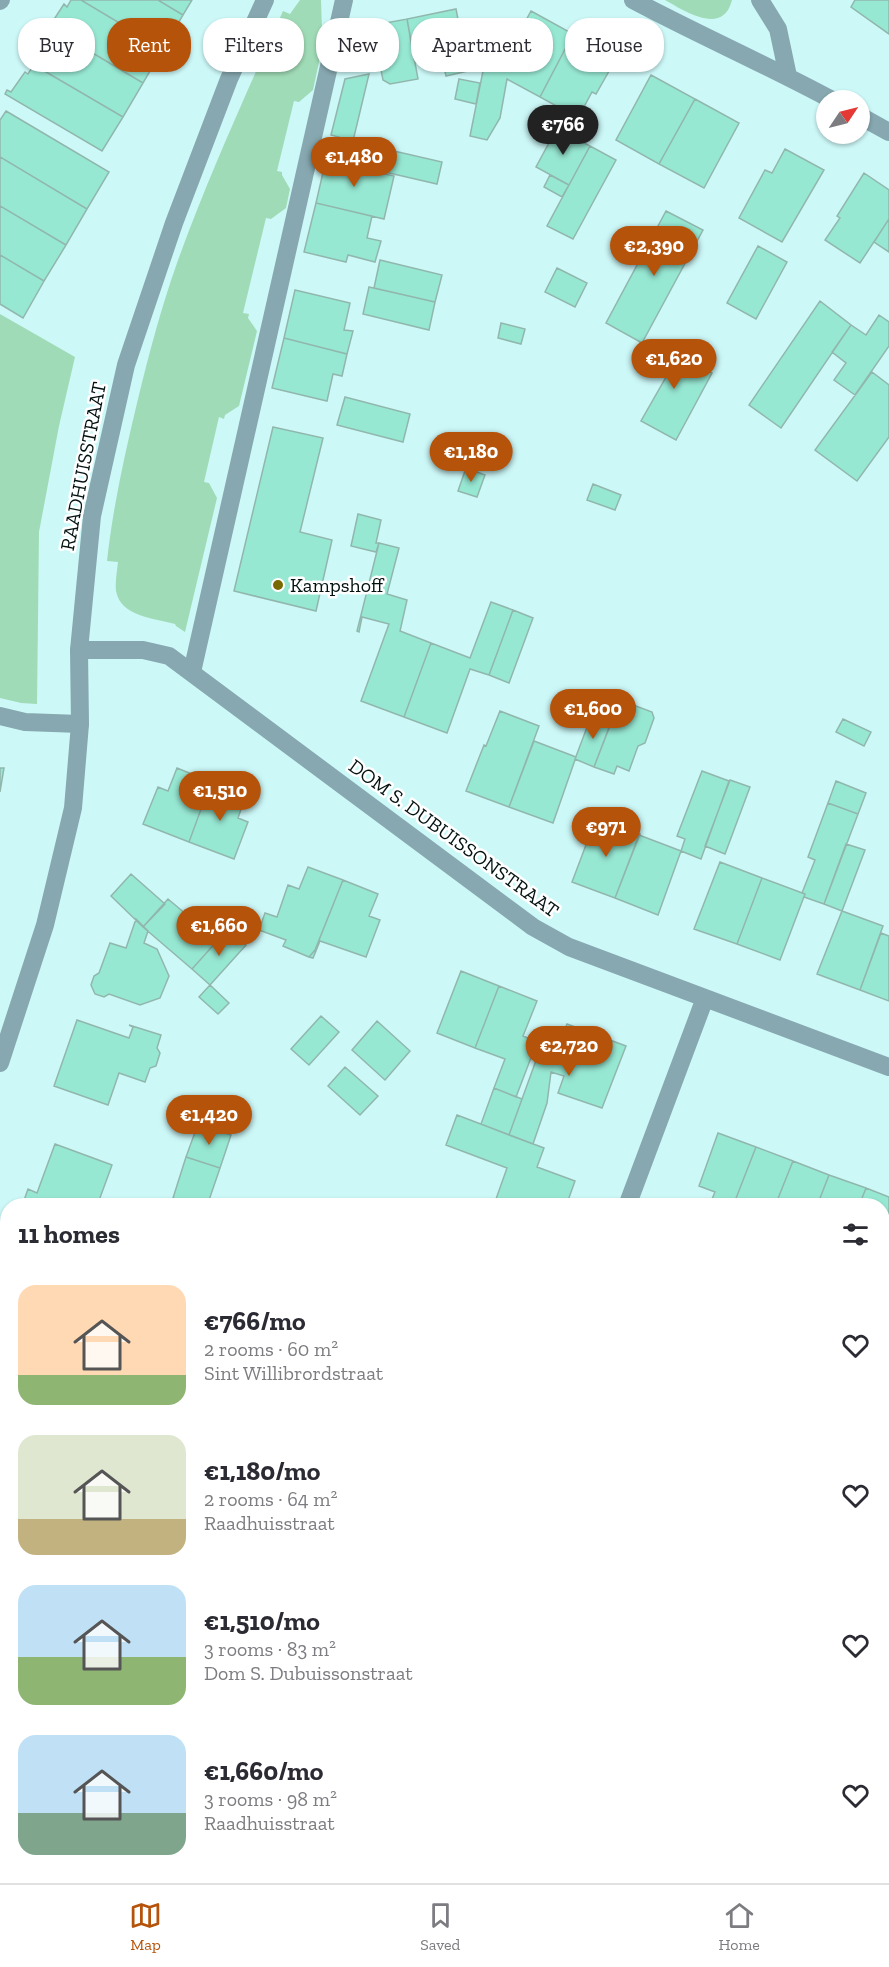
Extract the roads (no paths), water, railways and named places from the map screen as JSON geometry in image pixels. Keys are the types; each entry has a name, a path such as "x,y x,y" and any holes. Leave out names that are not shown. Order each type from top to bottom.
{"street":[{"name":"RAADHUISSTRAAT","path":"0,1063 45,925 73,808 80,724 80,650 92,516 126,365 199,156 229,79 265,0"},
{"path":"192,672 344,0"},
{"path":"633,0 816,91"},
{"path":"760,0 778,30 788,76"},
{"path":"870,122 889,132"},
{"name":"DOM S. DUBUISSONSTRAAT","path":"80,650 143,650 169,656 533,927 569,947 889,1067"},
{"path":"0,716 25,722 80,724"},
{"path":"630,1198 705,998"}],"place":[{"name":"Kampshoff","path":"278,585"}]}
